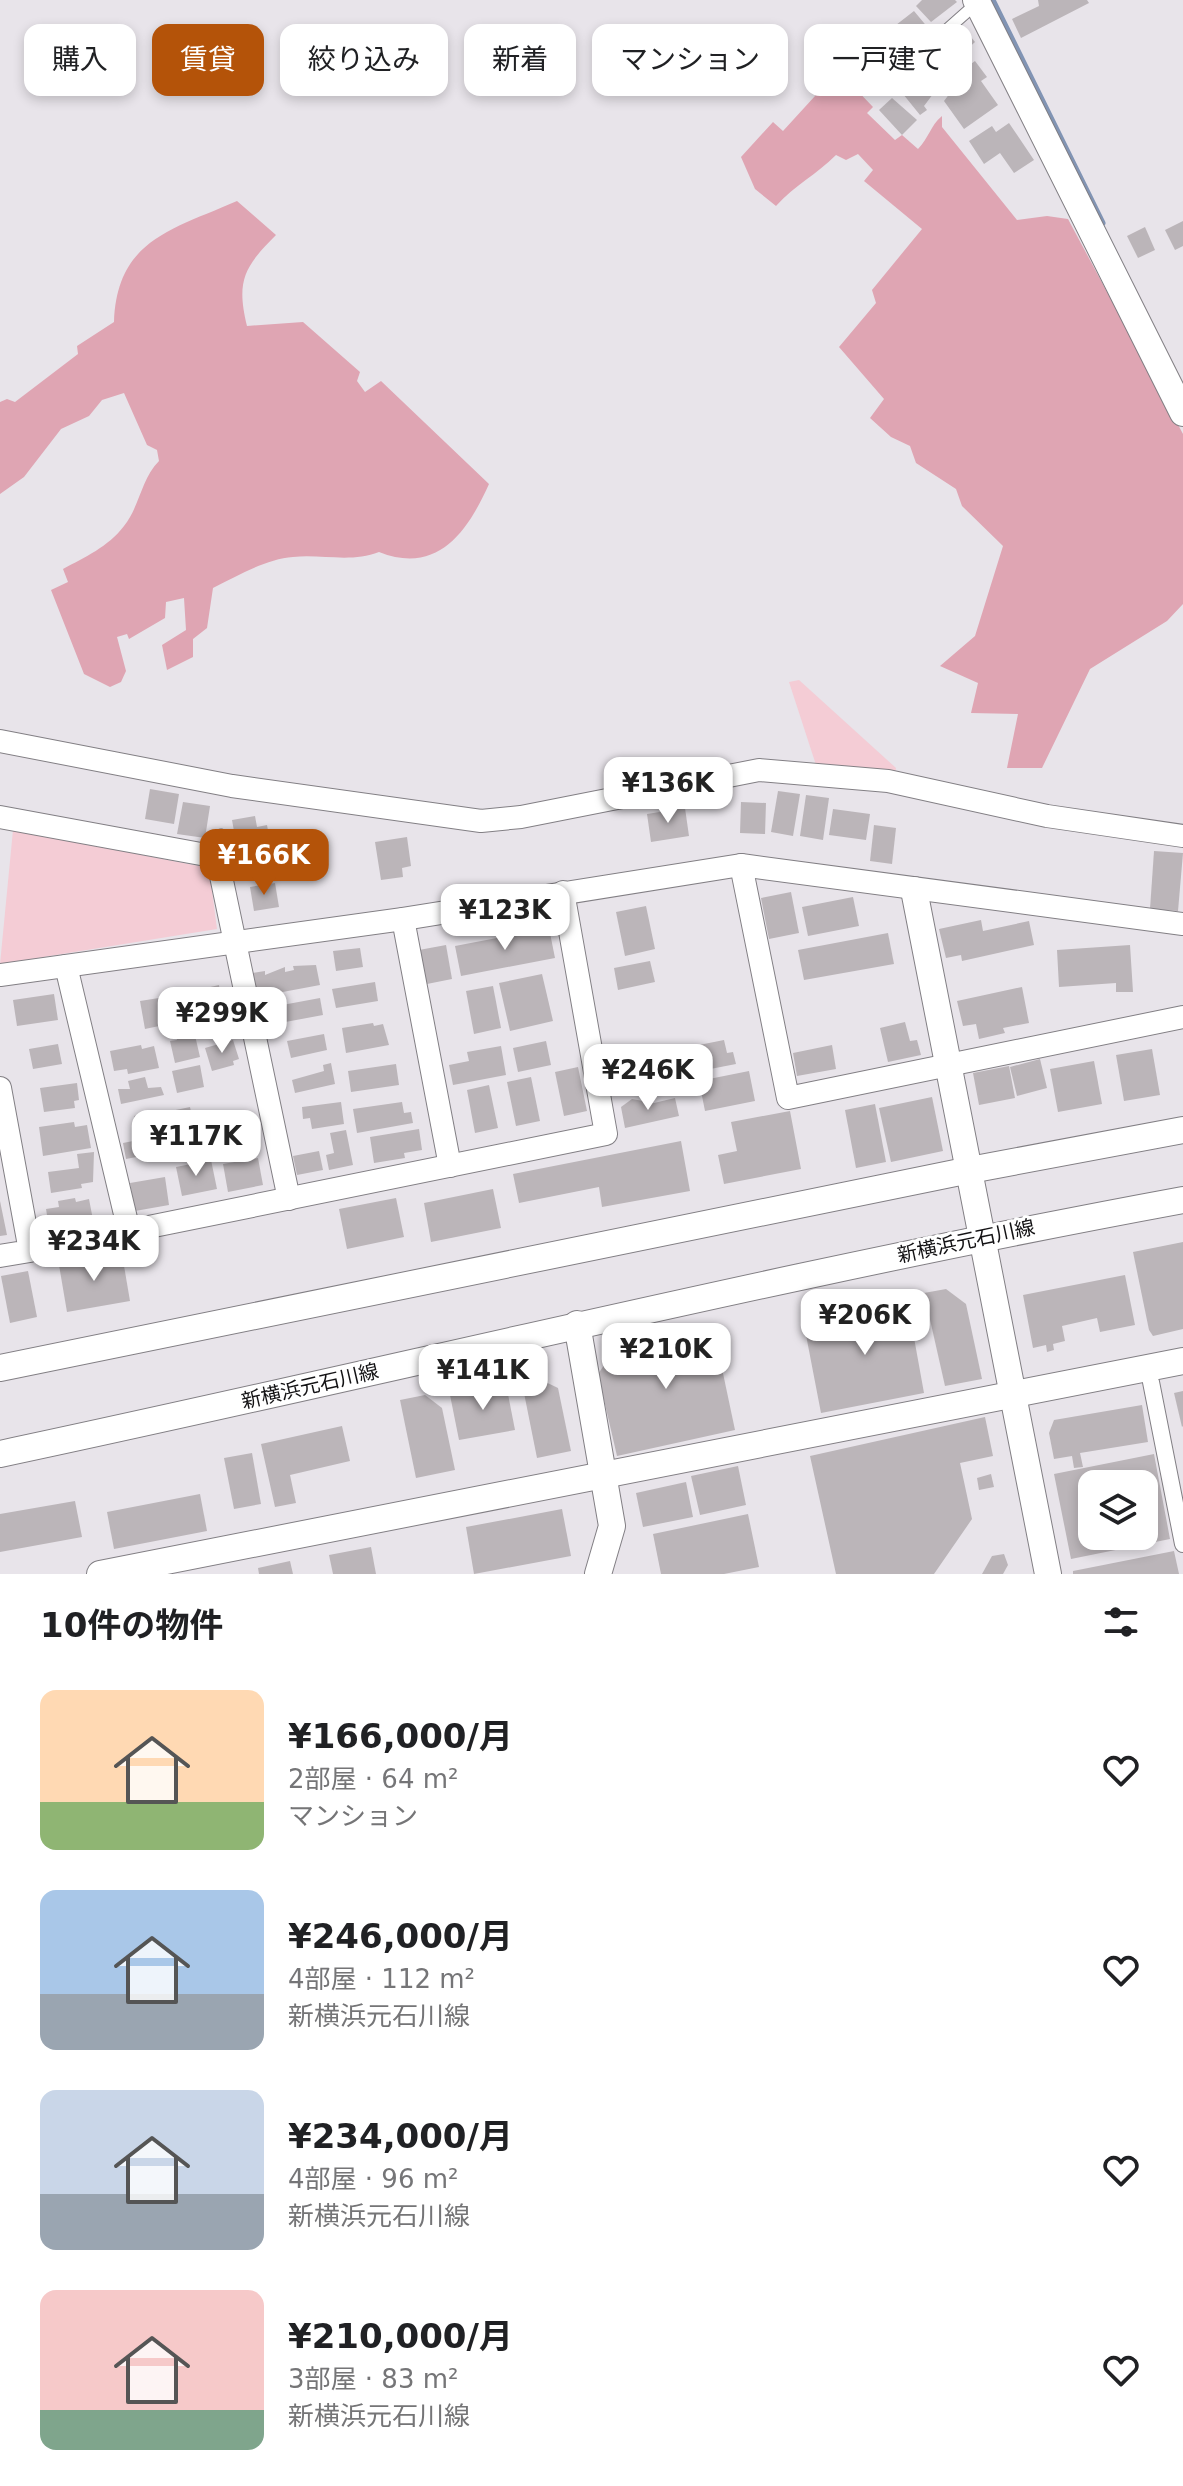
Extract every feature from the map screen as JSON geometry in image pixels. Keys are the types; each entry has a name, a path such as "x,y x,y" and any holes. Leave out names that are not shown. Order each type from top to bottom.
{"street":[{"path":"976,1 1182,409"},
{"path":"0,741 231,788 481,821 521,817 759,770 888,781 1047,816 1183,836"},
{"path":"0,817 217,857 289,1199"},
{"path":"741,865 788,1098 1183,1017"},
{"path":"0,975 403,919 741,865 1183,924"},
{"path":"914,890 1048,1574"},
{"path":"66,966 129,1231 606,1134 563,892"},
{"path":"403,919 450,1166"},
{"path":"0,1088 30,1251 0,1256"},
{"path":"0,1368 970,1170 1183,1130"},
{"name":"新横浜元石川線","path":"0,1454 577,1324 984,1237 1183,1200"},
{"path":"577,1324 612,1526 598,1574"},
{"path":"100,1574 1183,1361"},
{"path":"1151,1382 1183,1544"}],"lane":[{"path":"951,24 976,1"},
{"path":"217,857 221,835"}],"shaded area":[{"path":"815,96 862,96 873,107 867,113 895,140 902,135 918,149 942,116 942,127 1017,220 1047,216 1068,219 1183,434 1183,604 1167,621 1090,669 1042,768 1007,768 1018,714 971,713 978,683 940,666 975,636 1003,546 962,506 956,489 916,463 910,446 891,437 870,418 884,399 839,347 876,303 872,290 922,229 864,181 873,170 858,154 846,160 836,155 776,206 755,189 741,157 773,122 783,131"},
{"path":"237,201 276,235 256,256 245,276 242,297 247,326 303,322 360,372 357,381 365,392 381,381 489,484 460,533 433,554 418,558 399,558 379,552 347,558 283,558 213,588 207,628 193,639 193,657 167,670 162,645 186,630 184,598 166,602 165,618 129,639 127,634 117,637 126,671 121,682 110,687 84,674 51,590 68,582 63,569 103,546 124,526 148,476 159,461 157,450 147,445 124,393 102,400 89,416 61,429 24,477 0,494 0,402 7,399 15,402 78,354 77,346 114,322 117,294 125,273 137,255 152,242 170,230"},
{"path":"799,680 896,768 895,774 816,765 789,682"},
{"path":"13,830 209,868 217,929 0,964"}],"building":[{"path":"922,0 957,2 931,22 916,6"},
{"path":"1038,0 1087,0 1089,3 1021,38 1012,19 1039,6"},
{"path":"914,11 925,24 897,24"},
{"path":"975,61 987,77 981,81 998,105 964,129 944,101 948,96 972,96 972,63"},
{"path":"905,96 932,96 924,106 927,110 920,115"},
{"path":"892,98 917,120 902,135 879,110"},
{"path":"1009,123 1034,160 1014,173 1000,153 984,164 969,141 992,126 996,132"},
{"path":"1183,221 1183,246 1175,250 1165,230"},
{"path":"1145,227 1155,250 1138,258 1127,236"},
{"path":"150,789 179,794 174,824 145,819"},
{"path":"778,791 800,794 793,836 771,832"},
{"path":"806,795 829,798 823,840 800,836"},
{"path":"183,802 210,806 205,838 177,834"},
{"path":"741,802 766,803 765,834 740,833"},
{"path":"685,808 689,836 651,842 647,814"},
{"path":"833,809 870,814 866,840 829,835"},
{"path":"255,816 257,827 267,825 272,853 239,859 232,820"},
{"path":"874,825 896,828 892,864 870,861"},
{"path":"407,837 411,866 402,868 403,877 381,880 375,842"},
{"path":"1154,851 1183,853 1178,911 1150,909"},
{"path":"275,883 279,907 254,911 250,887"},
{"path":"791,892 799,933 769,939 761,898"},
{"path":"853,897 859,926 808,936 802,907"},
{"path":"646,906 655,949 625,956 616,912"},
{"path":"981,920 983,931 1029,921 1034,945 962,961 961,955 946,958 939,929"},
{"path":"549,928 555,958 461,976 455,946"},
{"path":"888,933 894,964 804,980 798,950"},
{"path":"446,945 452,979 422,985 419,950"},
{"path":"1130,945 1133,992 1116,992 1116,983 1059,987 1057,950"},
{"path":"360,948 363,967 336,971 333,951"},
{"path":"650,961 655,982 618,990 614,968"},
{"path":"316,965 320,985 256,997 252,973 265,971 265,975 285,967 285,972 294,970 293,966"},
{"path":"542,974 553,1021 510,1031 499,983"},
{"path":"375,982 378,1001 336,1008 332,989"},
{"path":"219,985 220,993 230,991 235,1014 196,1023 189,992"},
{"path":"493,986 501,1028 474,1034 466,991"},
{"path":"1022,987 1029,1023 1003,1028 1005,1033 979,1039 976,1024 963,1026 957,1001"},
{"path":"184,992 190,1022 172,1026 166,996"},
{"path":"54,994 58,1020 17,1026 13,1000"},
{"path":"159,998 164,1025 145,1029 140,1001"},
{"path":"320,998 323,1015 280,1023 277,1006"},
{"path":"905,1022 910,1041 917,1040 921,1055 888,1062 880,1028"},
{"path":"373,1023 374,1026 383,1024 389,1045 346,1053 342,1028"},
{"path":"194,1031 200,1057 175,1063 170,1041 177,1040 176,1035"},
{"path":"324,1034 327,1050 291,1058 287,1041"},
{"path":"233,1040 239,1059 233,1061 234,1065 212,1071 205,1048"},
{"path":"724,1040 727,1053 733,1052 736,1064 700,1071 694,1046"},
{"path":"546,1041 551,1065 518,1072 513,1048"},
{"path":"58,1044 62,1064 33,1069 29,1049"},
{"path":"141,1045 142,1049 154,1046 159,1068 128,1074 127,1069 114,1071 110,1051"},
{"path":"832,1045 836,1069 797,1076 793,1053"},
{"path":"501,1046 506,1075 453,1085 449,1065 469,1061 467,1052"},
{"path":"1152,1049 1160,1095 1124,1101 1116,1055"},
{"path":"673,1058 678,1082 642,1089 637,1065"},
{"path":"1040,1059 1047,1088 1017,1096 1010,1067"},
{"path":"1094,1061 1102,1104 1058,1112 1050,1069"},
{"path":"331,1063 335,1084 295,1093 292,1080 324,1071 323,1065"},
{"path":"396,1064 399,1085 351,1092 348,1071"},
{"path":"200,1065 204,1087 177,1093 172,1071"},
{"path":"1009,1066 1015,1098 979,1105 973,1073"},
{"path":"578,1067 587,1111 564,1116 555,1072"},
{"path":"749,1071 755,1101 705,1111 699,1081"},
{"path":"145,1077 148,1088 161,1087 164,1095 121,1104 118,1089 130,1089 128,1081"},
{"path":"531,1077 540,1121 516,1126 507,1082"},
{"path":"77,1083 79,1100 74,1101 75,1108 44,1112 40,1088"},
{"path":"489,1085 498,1128 475,1133 467,1090"},
{"path":"932,1097 943,1151 891,1162 879,1108"},
{"path":"675,1098 679,1116 625,1128 621,1107 632,1099 654,1103"},
{"path":"341,1102 344,1124 312,1129 310,1118 303,1119 302,1107"},
{"path":"402,1102 404,1113 411,1112 413,1123 357,1133 353,1109"},
{"path":"875,1104 886,1162 856,1168 845,1110"},
{"path":"190,1107 194,1126 156,1133 152,1115"},
{"path":"790,1111 801,1169 724,1184 718,1155 737,1151 731,1122"},
{"path":"148,1113 157,1153 126,1159 123,1143 133,1141 132,1136 138,1134 134,1116"},
{"path":"74,1122 75,1127 87,1125 91,1148 43,1156 39,1127"},
{"path":"419,1129 422,1150 404,1153 405,1158 374,1163 370,1137"},
{"path":"346,1130 353,1165 329,1170 326,1155 334,1153 330,1133"},
{"path":"198,1134 201,1151 174,1155 174,1152 167,1153 165,1139"},
{"path":"681,1141 690,1191 602,1207 599,1187 519,1203 513,1174"},
{"path":"319,1151 323,1170 297,1175 293,1156"},
{"path":"94,1152 93,1182 81,1184 82,1188 51,1193 48,1172 79,1168 77,1154"},
{"path":"258,1158 263,1185 228,1192 223,1164"},
{"path":"211,1160 217,1189 182,1196 176,1167"},
{"path":"165,1177 169,1205 135,1211 130,1183"},
{"path":"493,1189 501,1228 431,1242 424,1203"},
{"path":"75,1198 76,1202 89,1199 94,1225 50,1233 46,1209 59,1207 58,1201"},
{"path":"396,1198 404,1237 347,1249 339,1209"},
{"path":"0,1201 7,1235 0,1236"},
{"path":"1183,1242 1183,1329 1153,1336 1149,1330 1133,1252"},
{"path":"122,1254 130,1301 67,1312 59,1265"},
{"path":"28,1271 37,1317 10,1323 1,1276"},
{"path":"1125,1275 1135,1325 1100,1332 1097,1318 1062,1326 1065,1341 1053,1344 1054,1350 1047,1352 1046,1345 1033,1348 1023,1295"},
{"path":"946,1289 966,1304 982,1379 945,1386 924,1293"},
{"path":"907,1299 924,1393 821,1413 806,1335 828,1331 824,1314"},
{"path":"713,1326 735,1430 617,1456 598,1374 618,1345"},
{"path":"533,1376 558,1388 571,1451 537,1458 521,1378"},
{"path":"506,1384 515,1430 459,1440 450,1395"},
{"path":"1183,1391 1183,1426 1182,1427 1174,1393"},
{"path":"425,1395 442,1408 455,1470 416,1478 400,1400"},
{"path":"1142,1405 1148,1442 1080,1453 1083,1467 1074,1468 1072,1456 1054,1459 1049,1433 1054,1420"},
{"path":"985,1417 993,1456 960,1463 972,1519 934,1574 836,1574 810,1456"},
{"path":"342,1426 350,1461 290,1475 296,1503 275,1507 261,1444"},
{"path":"252,1453 261,1504 234,1509 224,1458"},
{"path":"1154,1454 1157,1470 1078,1470 1078,1550 1116,1550 1071,1559 1054,1474"},
{"path":"738,1466 746,1505 700,1515 691,1476"},
{"path":"991,1474 994,1487 979,1490 977,1478"},
{"path":"1158,1475 1170,1539 1158,1541"},
{"path":"686,1482 693,1517 643,1527 636,1493"},
{"path":"200,1494 207,1531 114,1549 107,1512"},
{"path":"75,1501 82,1537 0,1552 0,1514"},
{"path":"562,1509 571,1556 474,1574 466,1527"},
{"path":"748,1514 759,1567 724,1574 661,1574 653,1534"},
{"path":"371,1547 376,1574 333,1574 329,1555"},
{"path":"1174,1551 1179,1574 1073,1574 1073,1571"},
{"path":"1004,1554 1008,1565 1003,1574 982,1574 992,1556"},
{"path":"290,1561 293,1574 259,1574 258,1568"}],"waterway":[{"path":"992,0 1102,223"}]}
